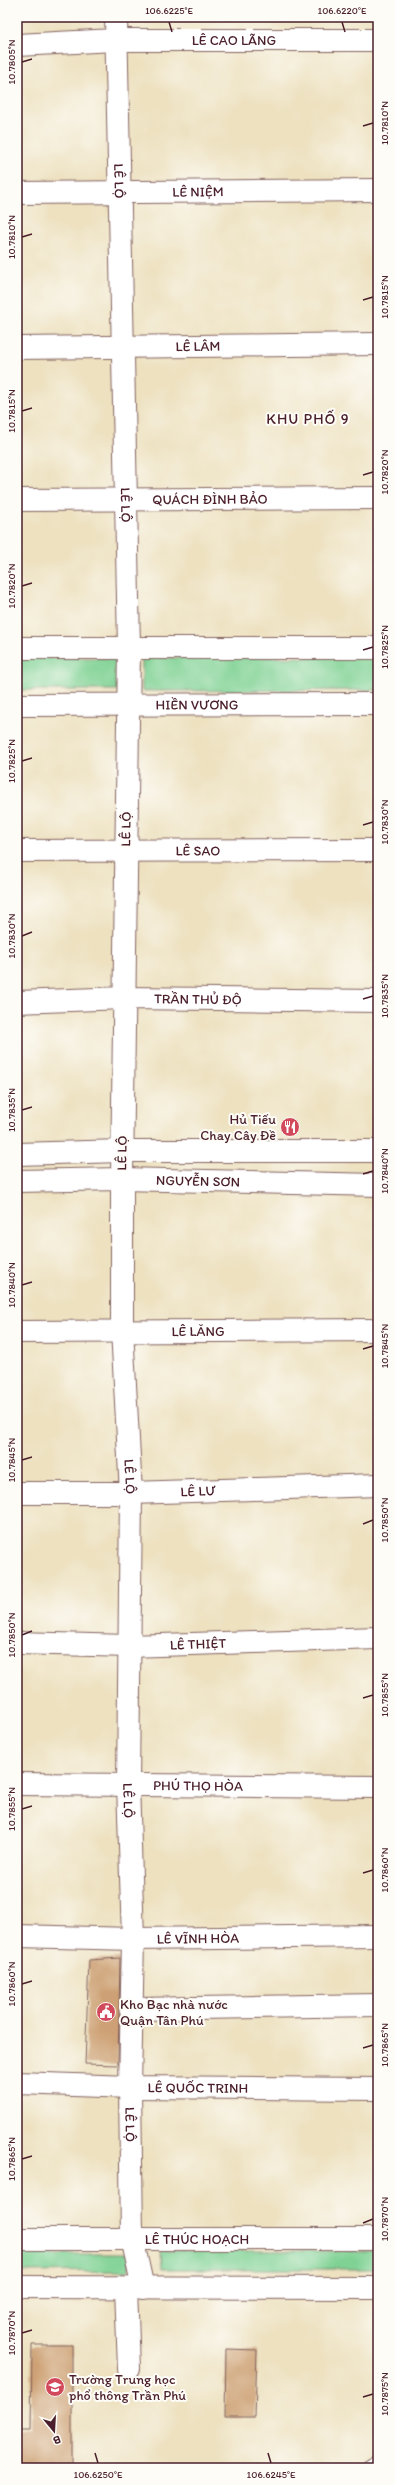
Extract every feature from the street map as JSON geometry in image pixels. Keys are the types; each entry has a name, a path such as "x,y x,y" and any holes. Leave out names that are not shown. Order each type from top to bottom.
{"street":[{"name":"LÊ LỘ","path":"116,17 115,40 118,192 129,647 122,1151 122,1330 131,1493 128,1784 133,1939 130,2087 134,2288 129,2369"},
{"name":"LÊ CAO LÃNG","path":"17,46 115,40 378,40"},
{"name":"LÊ NIỆM","path":"17,193 378,190"},
{"name":"LÊ LÂM","path":"17,348 378,344"},
{"name":"QUÁCH ĐÌNH BẢO","path":"17,500 378,498"},
{"path":"17,648 378,648"},
{"name":"HIỀN VƯƠNG","path":"17,705 378,704"},
{"name":"LÊ SAO","path":"17,850 378,850"},
{"name":"TRẦN THỦ ĐỘ","path":"17,1002 124,998 378,1001"},
{"path":"17,1154 122,1151 378,1151"},
{"name":"NGUYỄN SƠN","path":"17,1181 122,1180 378,1185"},
{"name":"LÊ LĂNG","path":"17,1332 122,1330 378,1330"},
{"name":"LÊ LƯ","path":"17,1493 131,1493 378,1485"},
{"name":"LÊ THIỆT","path":"17,1643 129,1646 378,1638"},
{"name":"PHÚ THỌ HÒA","path":"17,1784 378,1787"},
{"name":"LÊ VĨNH HÒA","path":"17,1936 133,1939 378,1936"},
{"path":"132,2009 378,2005"},
{"name":"LÊ QUỐC TRINH","path":"17,2083 130,2087 378,2089"},
{"name":"LÊ THÚC HOẠCH","path":"17,2238 378,2239"},
{"path":"17,2287 378,2288"},
{"path":"374,2468 378,2467"}],"green space":[{"path":"378,657 378,690 142,691 142,658"},
{"path":"17,658 118,658 118,690 17,690"},
{"path":"161,2251 378,2251 378,2269 162,2269"},
{"path":"17,2254 129,2254 129,2271 17,2272"}],"building":[{"name":"Kho Bạc nhà nước Quận Tân Phú","path":"120,1958 118,2065 85,2064 89,1960"},
{"path":"32,2345 72,2345 72,2468 17,2468 17,2430 31,2430"},
{"path":"226,2349 257,2350 255,2417 225,2417"}],"place":[{"name":"Hủ Tiếu Chay Cây Đề","path":"290,1127"},
{"name":"Kho Bạc nhà nước Quận Tân Phú","path":"106,2012"},
{"name":"Trường Trung học phổ thông Trần Phú","path":"55,2387"}],"district":[{"name":"KHU PHỐ 9","path":"308,419"}]}
